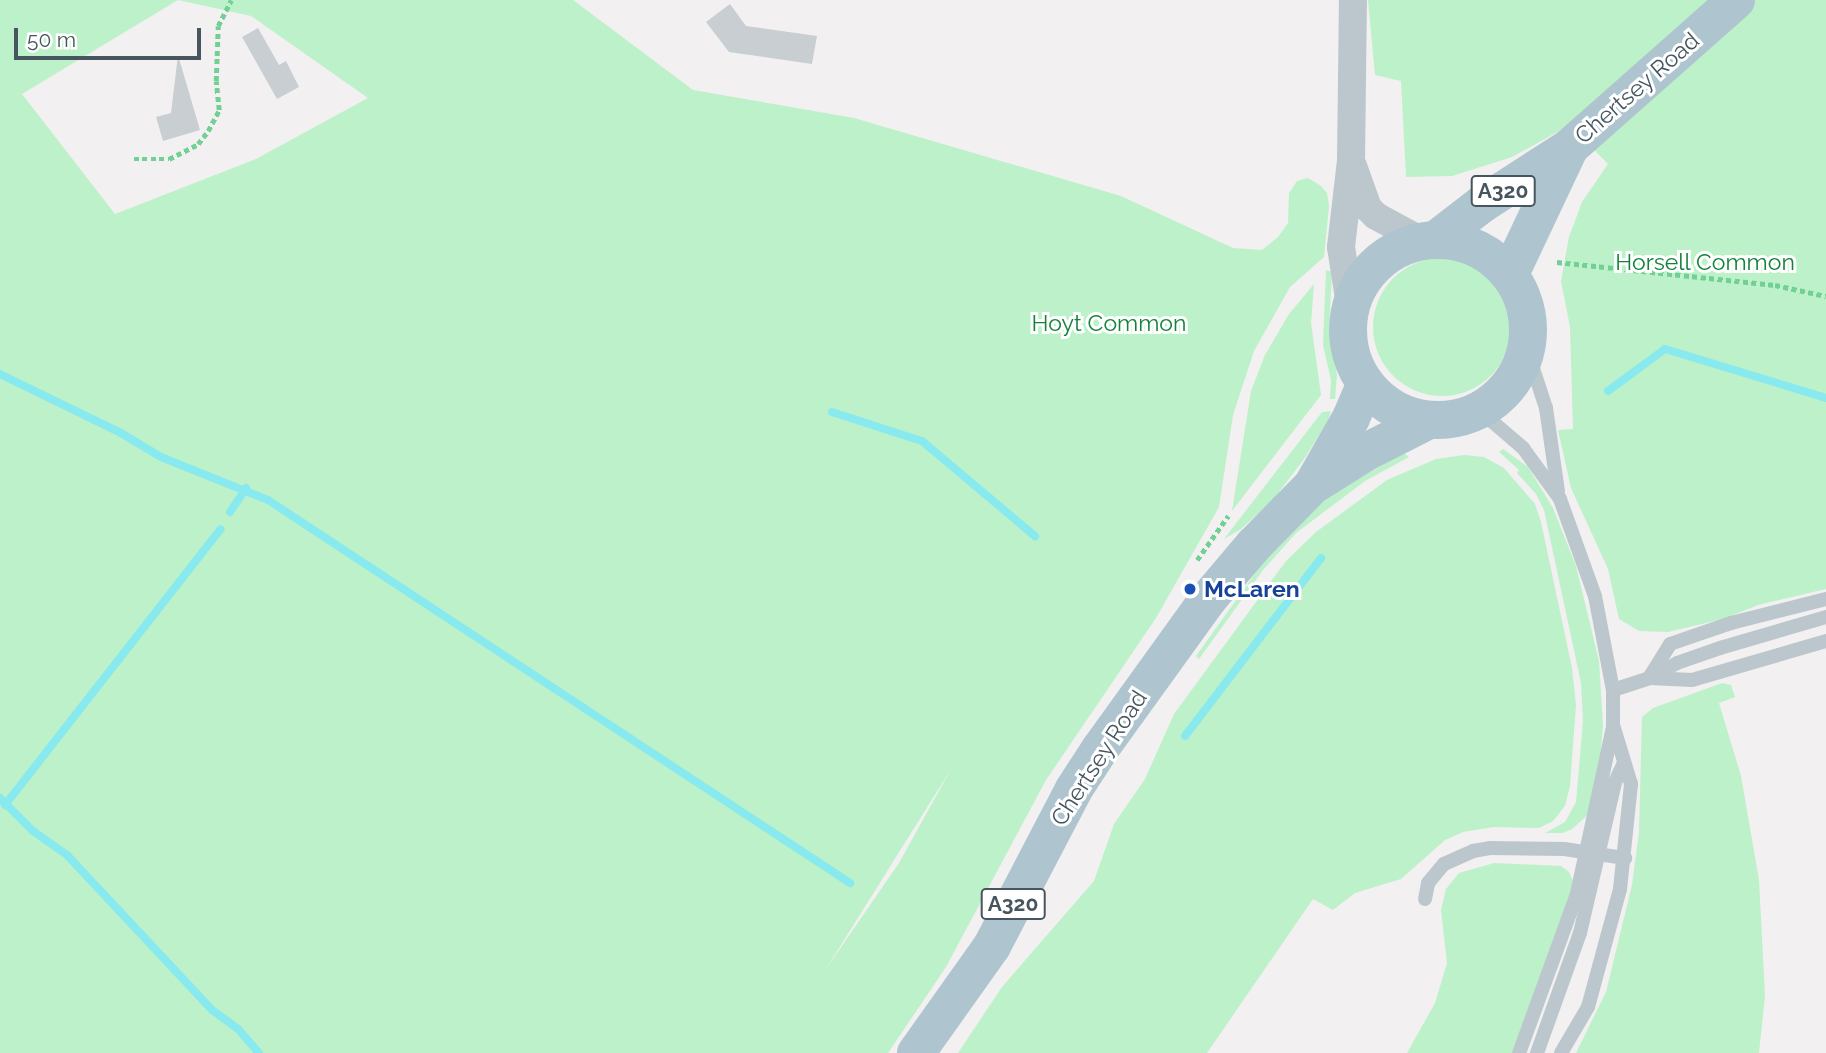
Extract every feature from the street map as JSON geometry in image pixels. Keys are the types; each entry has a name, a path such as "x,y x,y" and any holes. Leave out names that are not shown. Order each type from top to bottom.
{"main road":[{"name":"Chertsey Road","path":"1430,240 1570,148 1736,0"},
{"name":"Chertsey Road","path":"1510,274 1570,148"},
{"path":"1430,240 1457,241 1486,253 1510,274 1524,302 1528,326 1527,350 1519,372 1505,392 1480,411 1450,421 1429,420 1390,408 1365,385 1352,363 1346,334 1350,305 1362,278 1383,257 1409,243 1430,240"},
{"name":"Chertsey Road","path":"1312,486 1351,418 1365,385"},
{"name":"Chertsey Road","path":"916,1053 992,946 1073,789 1209,598 1254,545 1312,486 1366,452 1429,420"}],"street":[{"path":"1350,305 1341,247 1351,160 1353,0"},
{"path":"1351,160 1368,208 1376,216 1430,240"}],"lane":[{"path":"1527,350 1546,408 1560,499 1595,596 1613,690 1614,727 1580,933 1537,1053"},
{"path":"1480,411 1523,448 1560,499"},
{"path":"1649,678 1670,644 1731,623 1826,599"},
{"path":"1613,690 1720,648 1826,617"},
{"path":"1649,678 1692,680 1826,641"},
{"path":"1561,1053 1591,997 1606,950 1625,858 1631,784 1614,727"},
{"path":"1519,1053 1624,763"},
{"path":"1425,899 1429,883 1444,864 1473,850 1490,848 1594,852 1625,858"}],"path":[{"path":"134,159 169,159 198,144 208,131 219,110 216,81 218,26 231,0"},
{"path":"1557,262 1775,285 1826,296"}],"green space":[{"name":"Hoyt Common","path":"0,0 178,0 573,0 693,90 854,118 1121,196 1233,248 1262,250 1278,237 1288,223 1289,193 1297,181 1308,178 1327,193 1329,206 1324,257 1290,287 1254,351 1233,415 1219,507 1156,618 1046,780 946,967 888,1053 0,1053","holes":["178,0 251,16 368,98 256,159 115,214 22,94","951,769 899,863 826,969"]},
{"name":"Horsell Common","path":"1368,0 1826,0 1826,589 1758,605 1723,619 1668,632 1639,631 1619,619 1608,569 1571,488 1558,430 1573,429 1570,327 1561,281 1569,237 1582,202 1608,164 1570,125 1512,157 1452,176 1406,177 1401,81 1375,75"},
{"path":"1442,258 1468,263 1491,278 1506,301 1511,327 1506,353 1491,376 1468,391 1442,396 1416,391 1393,376 1378,353 1373,327 1378,301 1393,278 1416,263"},
{"path":"1326,270 1332,272 1329,329 1337,375 1335,399 1330,399 1331,380 1323,345"},
{"path":"1314,284 1311,323 1321,395 1232,511 1251,391 1265,355 1289,314"},
{"path":"1331,411 1328,421 1304,459 1273,500 1241,529 1224,539 1322,412"},
{"path":"1503,449 1528,467 1553,508 1576,566 1599,661 1603,725 1597,797 1590,813 1572,829 1563,833 1545,833 1565,822 1576,802 1583,721 1581,683 1544,510 1536,494 1517,473 1519,470 1499,452"},
{"path":"1404,453 1409,457 1365,481 1296,533 1263,570 1199,659 1196,656 1282,536 1336,491"},
{"path":"1464,455 1484,457 1504,468 1535,504 1541,522 1572,668 1576,705 1570,786 1565,806 1553,821 1539,828 1494,827 1463,832 1445,840 1401,879 1355,893 1333,910 1313,899 1207,1053 958,1053 1002,987 1094,881 1114,824 1145,779 1174,714 1286,561 1316,532 1387,480 1436,459"},
{"path":"1722,683 1731,685 1735,697 1719,703 1741,776 1759,880 1765,996 1759,1053 1576,1053 1606,992 1632,885 1639,832 1642,717 1653,708"},
{"path":"1494,863 1561,866 1569,872 1574,883 1514,1053 1407,1053 1435,1003 1447,963 1441,910 1446,889 1459,873"}],"building":[{"path":"730,4 746,26 817,36 812,64 729,52 706,22"},
{"path":"258,28 279,65 286,61 299,87 277,99 242,37"},
{"path":"178,55 200,130 163,141 156,117 171,113"}],"waterway":[{"path":"1608,391 1665,349 1826,398"},
{"path":"0,374 121,433 161,457 268,500 850,883"},
{"path":"832,412 922,441 1035,536"},
{"path":"230,512 246,488"},
{"path":"5,805 221,529"},
{"path":"1185,736 1321,558"},
{"path":"0,798 33,831 67,855 212,1010 238,1029 259,1053"}],"place":[{"name":"McLaren","path":"1190,589"}]}
